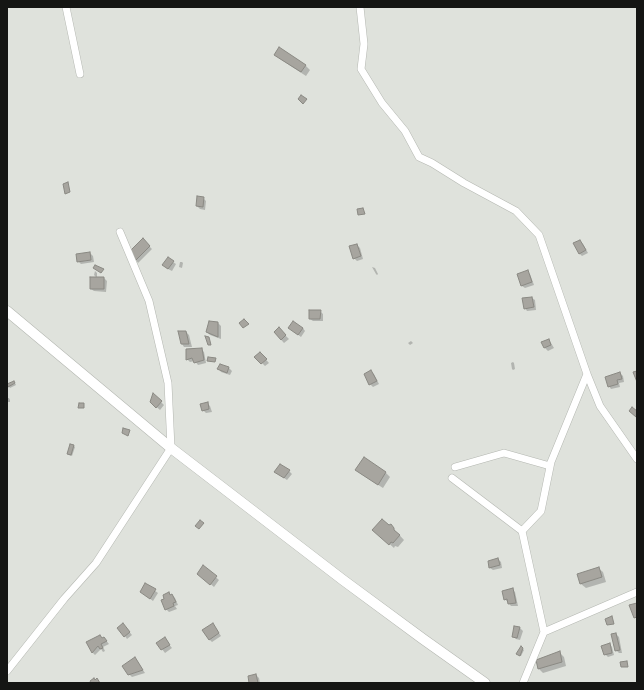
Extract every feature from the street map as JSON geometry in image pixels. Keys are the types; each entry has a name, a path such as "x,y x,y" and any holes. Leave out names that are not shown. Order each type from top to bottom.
{"street":[{"path":"66,7 80,74"},
{"path":"360,7 364,44 361,69 382,103 405,131 419,157 516,211 539,235 587,374 600,406 637,459"},
{"path":"7,671 64,599 96,563 171,448 168,383 149,301 120,232"},
{"path":"7,311 171,448 417,635 485,683"},
{"path":"522,531 541,511 551,462 587,374"},
{"path":"455,467 504,454 550,466"},
{"path":"452,478 522,531 544,632 523,683"},
{"path":"544,632 637,592"}],"building":[{"path":"279,47 306,65 301,72 274,55"},
{"path":"301,95 307,99 303,104 298,99"},
{"path":"68,182 70,192 65,194 63,184"},
{"path":"197,196 204,197 203,207 196,206"},
{"path":"363,208 365,214 358,215 357,209"},
{"path":"143,238 150,246 135,261 129,252"},
{"path":"580,240 586,250 579,254 573,243"},
{"path":"357,244 361,256 353,259 349,246"},
{"path":"90,252 91,260 77,262 76,254"},
{"path":"168,257 174,261 168,269 162,265"},
{"path":"95,265 104,269 101,273 93,268"},
{"path":"528,270 532,282 521,286 517,274"},
{"path":"90,277 104,277 104,289 90,289"},
{"path":"532,297 534,307 524,309 522,298"},
{"path":"309,310 321,310 320,319 309,319"},
{"path":"244,319 249,324 243,328 239,323"},
{"path":"209,321 218,322 218,337 206,332"},
{"path":"293,321 303,328 298,335 288,328"},
{"path":"279,327 286,335 281,340 274,332"},
{"path":"178,331 186,331 189,344 181,344"},
{"path":"205,336 209,337 211,345 208,345"},
{"path":"549,339 551,345 544,348 541,342"},
{"path":"202,348 204,360 194,363 192,358 186,360 186,349"},
{"path":"260,352 267,359 261,364 254,357"},
{"path":"208,357 216,358 215,362 207,361"},
{"path":"220,364 229,367 227,373 217,369"},
{"path":"371,370 377,381 369,385 364,374"},
{"path":"637,371 637,382 633,372"},
{"path":"620,372 622,379 617,380 618,384 608,387 605,377"},
{"path":"14,381 15,383 8,387 7,384"},
{"path":"153,393 162,401 156,408 150,402"},
{"path":"208,402 209,409 202,411 200,404"},
{"path":"79,403 84,403 84,408 78,408"},
{"path":"632,407 637,411 636,417 629,411"},
{"path":"123,428 130,430 128,436 122,433"},
{"path":"70,444 74,445 71,455 67,454"},
{"path":"364,457 386,472 378,485 355,470"},
{"path":"280,464 290,470 284,478 274,472"},
{"path":"382,519 389,525 391,524 394,530 400,535 393,543 391,542 389,545 372,530"},
{"path":"200,520 204,523 199,529 195,526"},
{"path":"498,558 500,565 489,568 488,561"},
{"path":"203,565 217,576 210,585 197,574"},
{"path":"599,567 602,577 580,584 577,574"},
{"path":"145,583 156,589 150,599 140,592"},
{"path":"513,588 516,603 508,604 507,599 504,600 502,591"},
{"path":"169,592 170,595 172,594 176,602 173,603 174,606 165,610 161,600 164,599 163,595"},
{"path":"637,603 637,617 634,618 629,605"},
{"path":"612,616 614,624 607,625 605,619"},
{"path":"123,623 130,632 124,637 117,628"},
{"path":"213,623 219,633 209,640 202,630"},
{"path":"514,626 520,627 517,638 512,637"},
{"path":"616,633 620,650 615,651 611,634"},
{"path":"100,635 107,641 101,644 103,648 100,649 98,646 92,653 86,642"},
{"path":"165,637 170,645 161,650 156,643"},
{"path":"610,643 612,653 604,655 601,646"},
{"path":"521,646 523,648 520,656 516,654"},
{"path":"560,651 562,662 538,669 536,660"},
{"path":"135,657 143,670 128,675 122,666"},
{"path":"627,661 628,667 621,667 620,662"},
{"path":"256,674 258,683 249,683 248,676"},
{"path":"94,678 95,680 97,678 100,683 91,683 90,681"}]}
